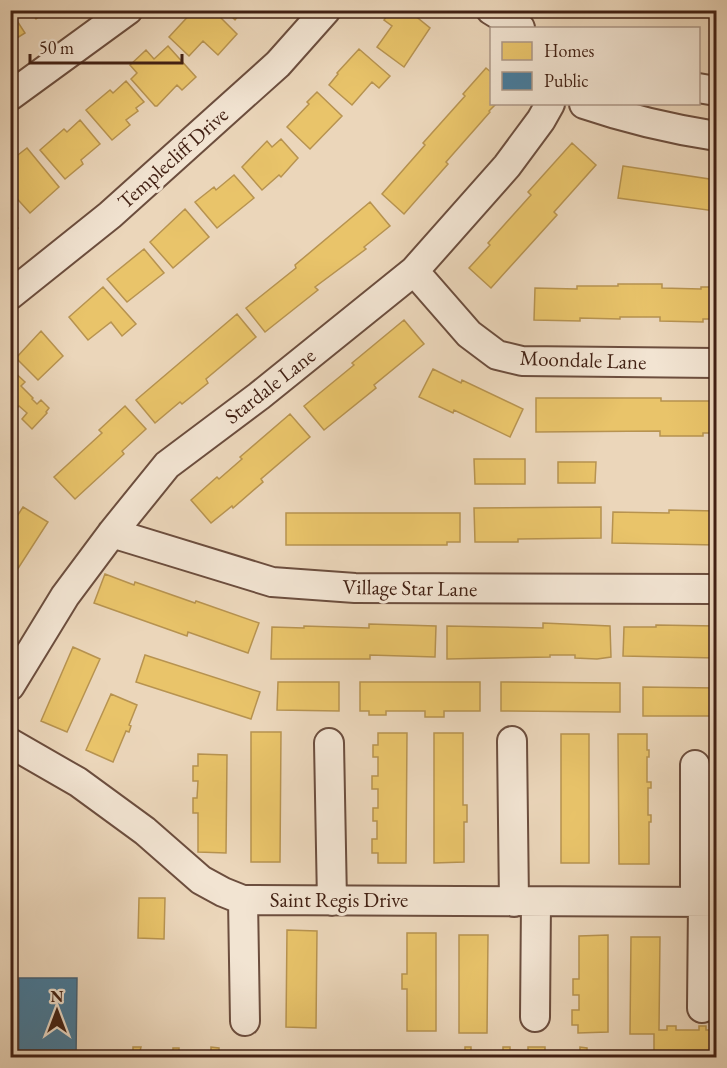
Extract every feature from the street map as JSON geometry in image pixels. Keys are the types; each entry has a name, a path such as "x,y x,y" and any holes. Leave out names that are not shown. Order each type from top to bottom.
{"street":[{"path":"10,96 128,10"},
{"name":"Templecliff Drive","path":"10,295 110,215 278,64 326,10"},
{"path":"700,88 717,91"},
{"name":"Stardale Lane","path":"10,686 65,596 112,532 167,465 259,396 414,270 507,166 549,105"},
{"path":"587,105 678,130 717,136"},
{"name":"Moondale Lane","path":"414,270 470,334 497,355 522,361 717,363"},
{"name":"Village Star Lane","path":"112,532 272,582 355,588 717,589"},
{"path":"512,741 535,1017"},
{"name":"Saint Regis Drive","path":"10,743 78,782 145,831 201,880 243,900 705,902"},
{"path":"329,743 332,901"},
{"path":"696,765 705,902 702,1008"},
{"path":"243,900 244,1021"}],"building: Homes":[{"path":"10,10 25,33 12,41 15,45 10,48"},
{"path":"30,10 47,10 36,19"},
{"path":"194,10 213,10 237,34 218,55 203,41 189,56 169,37"},
{"path":"225,10 243,10 235,20"},
{"path":"391,10 408,10 430,28 404,67 377,47 392,26 384,20"},
{"path":"168,46 196,77 182,90 177,85 155,106 131,79 137,73 130,65 146,50 154,59"},
{"path":"359,49 390,76 379,88 372,82 352,105 329,85"},
{"path":"486,68 490,71 490,105 495,105 404,214 382,194 465,96 463,94"},
{"path":"126,81 144,102 136,108 138,111 126,120 130,125 112,140 86,110 110,90 113,93"},
{"path":"317,92 342,116 310,149 287,127"},
{"path":"80,120 100,144 81,160 83,164 65,179 40,150 64,129 67,132"},
{"path":"281,139 298,158 281,177 279,175 262,190 242,167 267,141 272,147"},
{"path":"572,143 596,165 554,212 557,215 491,288 469,268 531,195 528,192"},
{"path":"27,148 59,187 30,213 10,191 10,180 15,177 10,171 10,161"},
{"path":"623,166 716,180 715,211 618,198"},
{"path":"234,175 254,198 217,228 195,202 214,187 216,190"},
{"path":"370,202 390,226 364,247 366,249 315,287 318,290 265,332 246,308 296,268 295,265"},
{"path":"185,209 209,237 173,268 150,242"},
{"path":"10,218 18,228 10,234"},
{"path":"144,249 164,273 127,302 107,279"},
{"path":"618,284 662,284 662,288 716,287 716,319 703,319 703,322 660,321 660,317 580,318 580,321 534,320 535,288 577,289 577,286 618,286"},
{"path":"103,287 136,324 122,336 111,322 88,340 69,317"},
{"path":"237,314 256,337 206,379 208,383 155,423 136,400"},
{"path":"404,320 424,344 374,385 376,388 324,430 304,406"},
{"path":"41,331 63,356 38,380 16,358"},
{"path":"10,368 25,382 21,386 32,399 37,404 41,400 49,408 32,429 22,419 27,413 19,406 10,415"},
{"path":"433,369 523,409 510,437 454,410 453,413 419,397"},
{"path":"536,398 661,398 661,401 716,401 716,433 703,433 703,436 660,436 660,431 536,432"},
{"path":"125,406 146,429 122,451 124,454 75,499 54,477 102,433 99,430"},
{"path":"290,414 310,437 261,479 263,482 233,508 232,506 211,523 191,500 217,477 219,479 242,459 240,457"},
{"path":"474,459 525,459 525,484 475,484"},
{"path":"558,462 596,462 595,483 558,483"},
{"path":"23,507 48,522 10,581 10,527"},
{"path":"601,507 601,538 475,542 474,508"},
{"path":"669,510 716,511 716,545 612,543 613,512 669,513"},
{"path":"286,513 460,513 460,542 447,542 447,545 286,545"},
{"path":"105,574 134,585 135,582 195,603 196,601 259,623 248,653 188,632 187,636 94,603"},
{"path":"543,623 610,626 611,657 597,659 575,658 575,655 550,655 550,657 447,659 447,626 543,628"},
{"path":"369,624 436,626 435,657 370,655 370,659 271,659 272,627 369,628"},
{"path":"656,625 716,626 716,658 623,656 624,627 656,627"},
{"path":"73,647 100,659 67,732 41,721"},
{"path":"145,655 260,692 251,719 136,682"},
{"path":"278,682 339,682 339,711 277,710"},
{"path":"360,682 480,682 480,711 444,711 444,717 425,717 425,711 386,711 386,715 369,715 369,711 360,711"},
{"path":"501,682 620,683 620,712 501,711"},
{"path":"643,687 716,688 716,716 643,716"},
{"path":"111,694 137,705 129,725 131,726 129,732 126,731 113,762 86,750"},
{"path":"251,732 281,732 280,862 251,862"},
{"path":"378,733 407,733 406,863 378,863 378,853 372,853 372,839 377,839 377,821 373,821 373,808 378,808 378,789 372,789 372,776 378,776 378,757 373,757 373,745 378,745"},
{"path":"434,733 463,733 463,805 467,805 467,822 464,822 464,862 434,863"},
{"path":"561,734 589,734 589,863 561,863"},
{"path":"618,734 647,734 649,757 647,757 647,782 651,782 651,788 648,788 648,815 651,815 649,864 619,864"},
{"path":"198,754 227,755 226,853 198,852 198,813 193,813 193,798 197,798 198,781 193,781 193,766 198,766"},
{"path":"139,898 165,898 164,939 138,938"},
{"path":"287,930 317,931 316,1028 286,1027"},
{"path":"407,933 436,933 436,1031 407,1031 407,989 402,989 402,974 407,974"},
{"path":"459,935 488,935 487,1033 459,1033"},
{"path":"608,935 608,1032 578,1033 578,1025 572,1025 572,1010 579,1010 579,995 573,995 573,979 579,979 579,936"},
{"path":"631,937 660,937 659,1030 667,1030 667,1026 676,1026 676,1030 699,1030 699,1026 706,1026 706,1030 716,1030 716,1058 654,1058 654,1034 630,1034"},
{"path":"133,1047 141,1047 140,1051 173,1052 173,1048 179,1048 179,1051 211,1052 211,1047 219,1048 219,1051 239,1052 239,1058 117,1058 117,1051 133,1051"},
{"path":"465,1047 471,1047 471,1051 503,1052 503,1047 510,1047 510,1050 528,1051 528,1047 545,1047 545,1051 580,1051 580,1047 587,1048 587,1051 606,1051 606,1058 448,1058 448,1051 465,1051"},
{"path":"273,1051 423,1054 423,1058 273,1058"}],"building: Public":[{"path":"19,978 77,978 76,1058 19,1058"}]}
